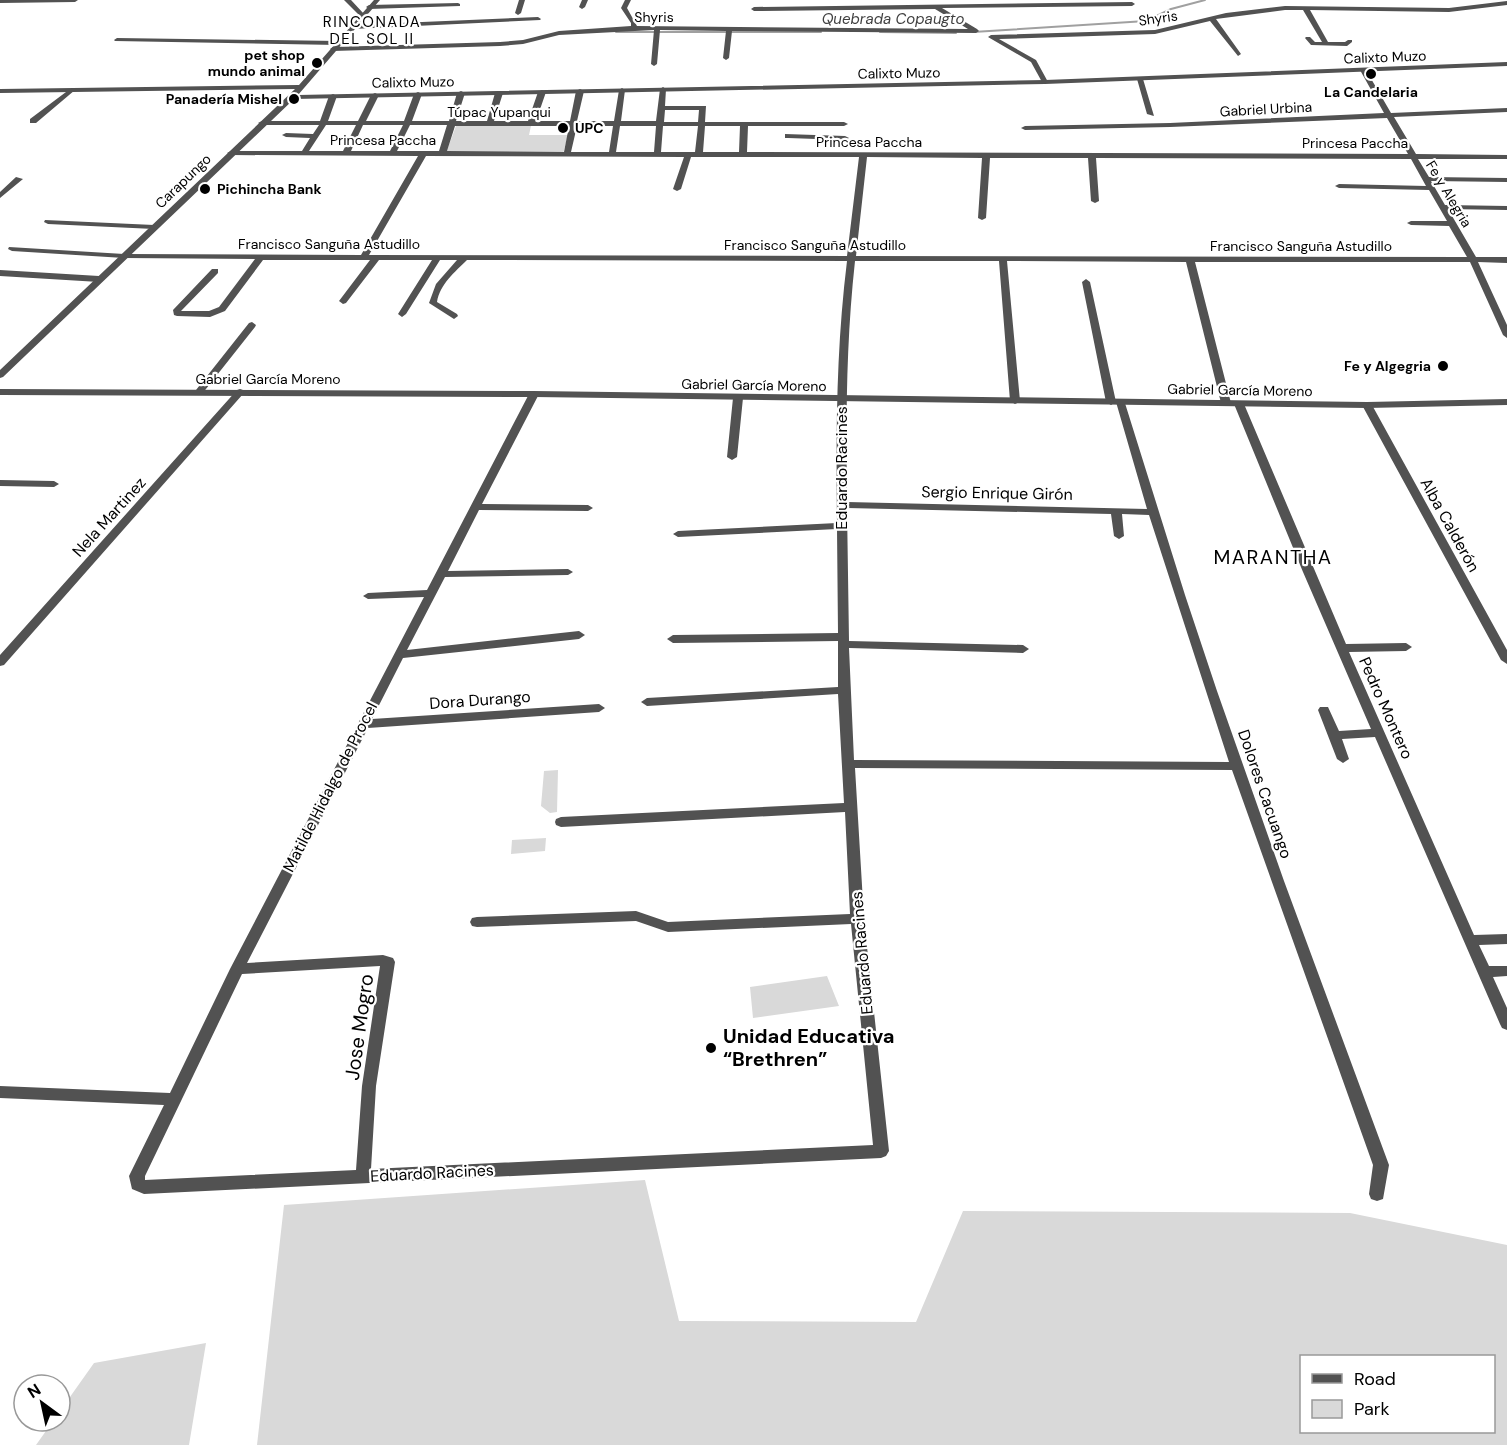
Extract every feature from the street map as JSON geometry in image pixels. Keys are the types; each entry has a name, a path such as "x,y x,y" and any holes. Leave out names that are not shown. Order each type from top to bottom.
{"street":[{"path":"0,1 75,0"},
{"path":"347,0 362,15"},
{"name":"Carapungo","path":"0,375 262,123 292,97 377,0"},
{"path":"518,13 522,0"},
{"path":"628,0 624,8 634,26 720,22"},
{"path":"853,0 854,11"},
{"name":"Shyris","path":"991,37 1155,32 1260,10 1449,10 1507,3"},
{"path":"754,9 854,11 1132,4"},
{"path":"369,7 458,5"},
{"path":"936,8 1034,61 1045,82"},
{"path":"1306,9 1326,44"},
{"path":"352,27 538,19"},
{"path":"1212,19 1238,54"},
{"name":"Shyris","path":"117,40 336,46 500,44 523,42 559,33 634,26 657,29 976,31"},
{"path":"654,64 657,29"},
{"path":"132,40 143,30"},
{"path":"726,58 729,30"},
{"path":"179,41 189,31"},
{"path":"1308,38 1313,44 1347,44 1350,41"},
{"name":"Calixto Muzo","path":"292,97 1045,82 1507,64"},
{"name":"Fe y Alegria","path":"1363,70 1411,157 1473,260 1507,335"},
{"path":"1140,79 1151,114"},
{"path":"0,91 300,87"},
{"path":"657,155 663,89"},
{"path":"33,121 72,90"},
{"path":"612,155 615,123 622,90"},
{"path":"567,155 580,91"},
{"path":"531,124 542,92"},
{"path":"442,154 460,93"},
{"path":"490,124 499,93"},
{"path":"392,154 407,124 418,94"},
{"path":"346,153 375,95"},
{"path":"304,153 323,124 333,96"},
{"path":"661,108 703,108 699,155"},
{"name":"Gabriel Urbina","path":"1025,128 1170,125 1507,110"},
{"name":"Túpac Yupanqui","path":"262,123 844,124"},
{"path":"743,155 744,123"},
{"path":"788,123 788,155"},
{"path":"286,135 316,135"},
{"path":"788,136 845,138"},
{"name":"Princesa Paccha","path":"231,153 1507,157"},
{"path":"363,258 423,154"},
{"path":"677,189 688,155"},
{"name":"Eduardo Racines","path":"138,1184 144,1187 881,1151 857,919 844,690 841,526 841,400 844,321 863,156"},
{"path":"982,218 986,156"},
{"path":"1092,157 1095,201"},
{"path":"0,196 19,179"},
{"path":"1425,179 1507,180"},
{"path":"1339,186 1430,189"},
{"path":"1441,207 1507,208"},
{"path":"48,222 154,227"},
{"path":"1411,223 1451,224"},
{"name":"Francisco Sanguña Astudillo","path":"12,249 124,256 363,258 1507,260"},
{"path":"215,271 177,310 177,313 210,314 222,309 261,257"},
{"path":"343,301 376,258"},
{"path":"402,314 437,258"},
{"path":"453,316 433,303 433,299 442,282 464,258"},
{"path":"1003,260 1015,401"},
{"name":"Pedro Montero","path":"1190,260 1233,403 1507,1024"},
{"path":"0,273 99,279"},
{"name":"Dolores Cacuango","path":"1086,282 1116,402 1236,766 1381,1165 1377,1194"},
{"path":"199,392 252,325"},
{"name":"Gabriel García Moreno","path":"0,392 534,394 841,400 1367,405 1507,402"},
{"name":"Nela Martinez","path":"0,662 240,392"},
{"name":"Matilde Hidalgo de Procel","path":"138,1184 137,1176 237,969 534,394"},
{"path":"732,457 738,398"},
{"name":"Alba Calderón","path":"1367,405 1507,660"},
{"path":"0,483 54,484"},
{"name":"Sergio Enrique Girón","path":"841,505 1152,512"},
{"path":"475,507 588,508"},
{"path":"1116,510 1119,536"},
{"path":"678,534 841,526"},
{"path":"440,574 568,572"},
{"path":"368,596 430,592"},
{"path":"398,655 579,635"},
{"path":"673,639 844,641 1023,649"},
{"path":"1342,648 1406,647"},
{"path":"647,702 844,690"},
{"name":"Dora Durango","path":"363,724 599,708"},
{"path":"1324,710 1342,759"},
{"path":"1335,735 1379,733"},
{"path":"849,764 1236,766"},
{"path":"561,822 852,807"},
{"path":"477,922 636,916 668,927 857,919"},
{"path":"1470,940 1507,939"},
{"name":"Jose Mogro","path":"237,969 383,960 388,962 369,1086 363,1176"},
{"path":"1484,972 1507,972"},
{"path":"0,1092 174,1099"}],"green space":[{"path":"456,126 531,126 529,135 568,135 563,154 446,153"},
{"path":"558,770 557,812 550,813 541,806 544,771"},
{"path":"546,838 545,851 511,854 512,840"},
{"path":"827,976 839,1006 753,1018 750,987"},
{"path":"645,1180 679,1321 916,1322 963,1211 1350,1213 1507,1245 1507,1445 257,1445 284,1205"},
{"path":"206,1343 189,1445 36,1445 44,1433 72,1433 72,1394 94,1363"}],"waterway":[{"name":"Quebrada Copaugto","path":"973,32 1146,21 1171,9 1205,0"},
{"name":"Quebrada Copaugto","path":"616,32 821,32"},
{"name":"Quebrada Copaugto","path":"880,32 956,33"}],"place":[{"name":"pet shop mundo animal","path":"317,63"},
{"name":"La Candelaria","path":"1371,74"},
{"name":"Panadería Mishel","path":"294,99"},
{"name":"UPC","path":"563,128"},
{"name":"Pichincha Bank","path":"205,189"},
{"name":"Fe y Algegria","path":"1443,366"},
{"name":"Unidad Educativa “Brethren”","path":"711,1048"}],"district":[{"name":"RINCONADA DEL SOL II","path":"372,30"},
{"name":"MARANTHA","path":"1273,557"}]}
